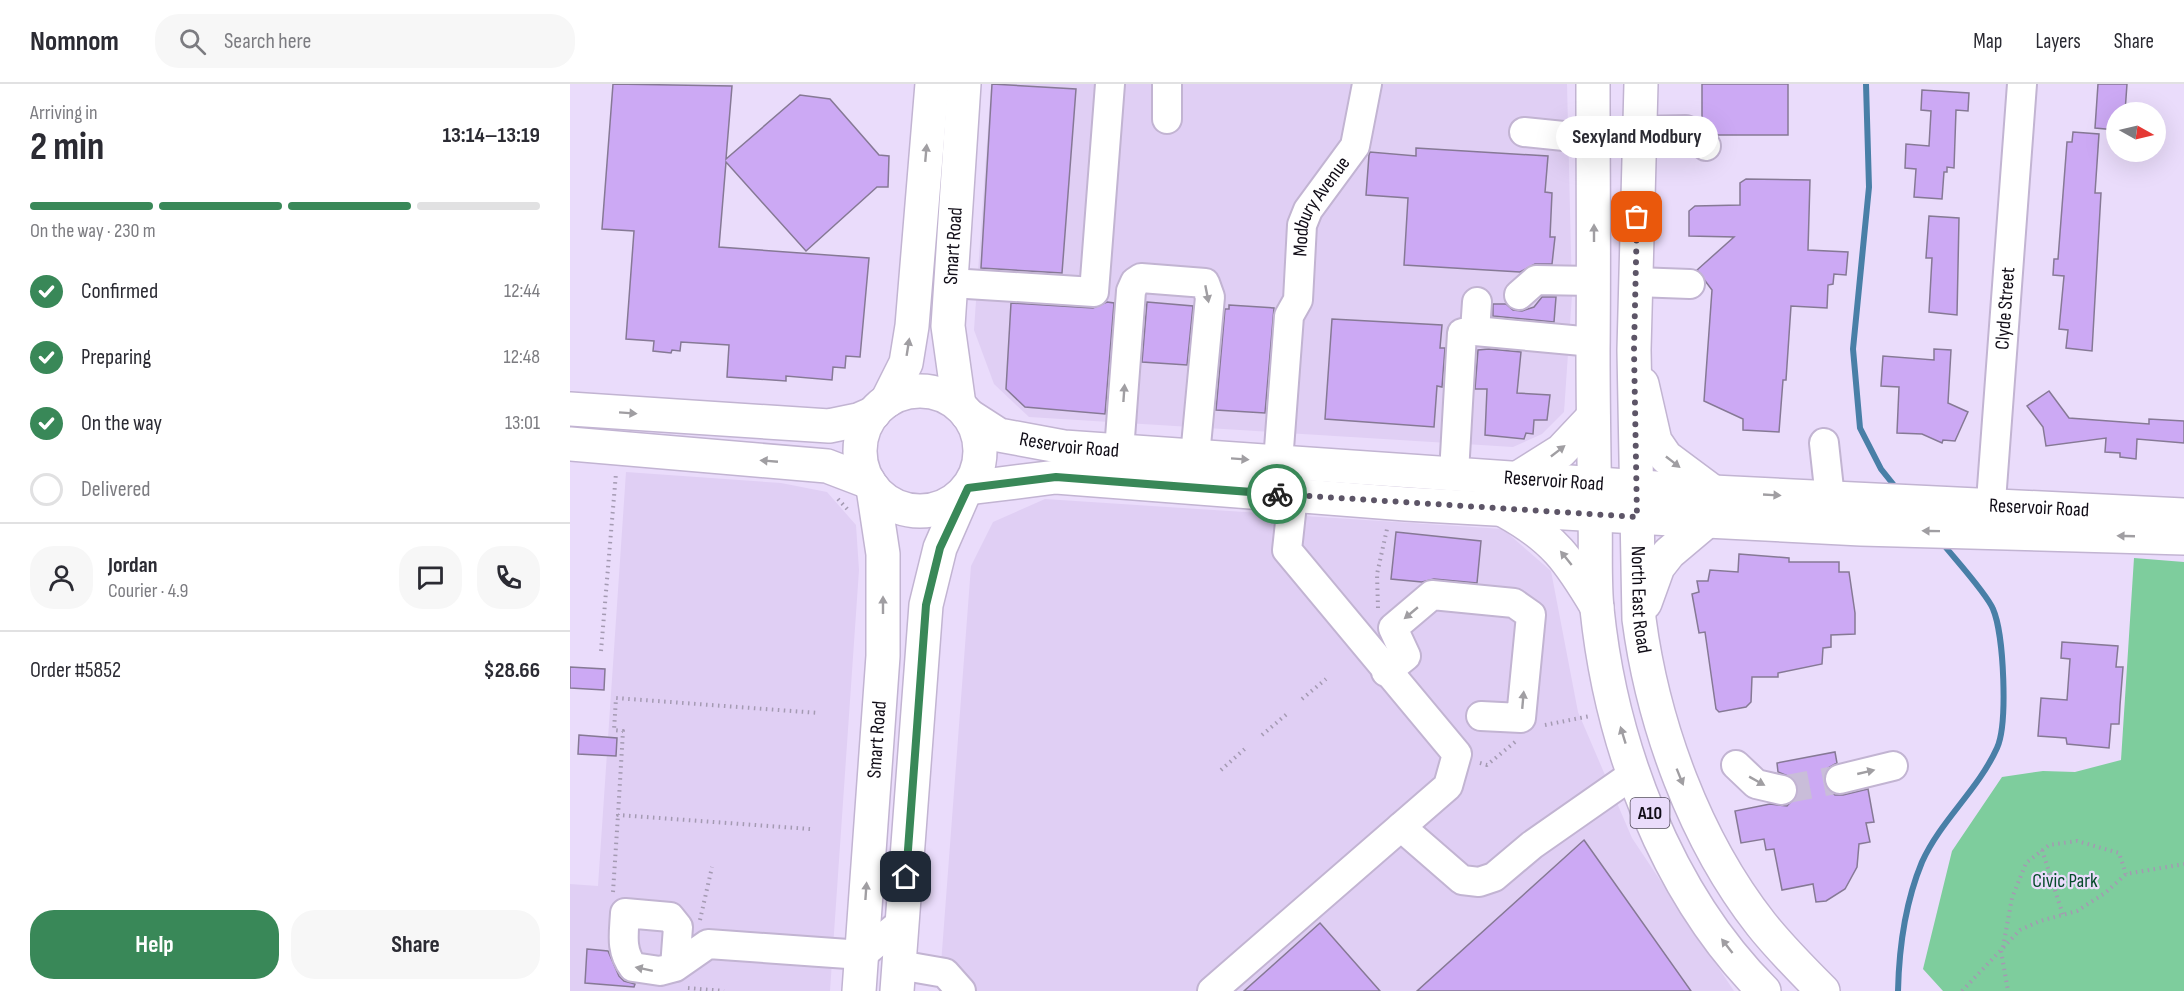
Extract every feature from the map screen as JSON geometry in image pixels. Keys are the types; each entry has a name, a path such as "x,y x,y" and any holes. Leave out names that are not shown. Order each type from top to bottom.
{"main road":[{"name":"Smart Road","path":"881,407 906,363 912,326 932,84"},
{"name":"Smart Road","path":"964,84 949,342 964,410"},
{"name":"A10","path":"1593,84 1593,417 1597,607 1610,689 1635,773 1657,828 1697,908 1764,991"},
{"name":"North East Road","path":"1641,84 1634,350 1639,619 1644,653 1657,708 1692,806 1723,866 1761,924 1824,991"},
{"path":"1634,350 1655,441 1710,507 1658,567 1639,619"},
{"path":"570,409 829,426 858,420 881,407 919,391 940,394 964,410 976,430 981,447 979,464 966,490 940,508 913,511 895,506 871,485 827,465 570,444"},
{"path":"871,485 861,459 861,446 863,434 881,407"},
{"name":"Reservoir Road","path":"964,410 999,435 1053,446 1518,478 1595,499"},
{"path":"1518,478 1561,451 1593,417"},
{"name":"Reservoir Road","path":"966,490 1056,477 1501,509 1595,499 1710,507 1861,529 1990,519 2184,515"},
{"name":"Smart Road","path":"859,991 884,656 883,554 871,485"},
{"name":"Smart Road","path":"898,978 926,605 940,548 966,490"},
{"name":"Reservoir Road","path":"1710,507 1830,498 1990,519 2184,538"},
{"path":"1501,509 1534,528 1552,542 1573,568 1597,607"}],"street":[{"path":"951,283 1094,292 1110,84"},
{"path":"1167,84 1167,118"},
{"name":"Modbury Avenue","path":"1287,462 1289,315 1298,300 1302,225 1308,210 1355,146 1367,84"},
{"name":"Clyde Street","path":"1990,519 2022,84"},
{"path":"1640,131 1686,130 1706,146"},
{"path":"1524,132 1593,139"},
{"path":"1119,451 1131,291 1135,282 1141,278 1205,282 1210,297 1195,456"},
{"path":"1519,295 1536,280 1594,281"},
{"path":"1636,282 1690,284"},
{"path":"1475,331 1477,302"},
{"path":"1454,473 1462,333 1475,331 1593,342"},
{"path":"1824,443 1830,498"},
{"path":"1212,991 1448,786 1457,754 1396,664 1287,550 1293,495"},
{"path":"1396,664 1394,628 1432,595 1514,603 1531,615 1521,718 1481,716"},
{"path":"1736,765 1756,784 1782,790"},
{"path":"1840,779 1893,766"},
{"path":"1401,827 1462,880 1479,882 1494,877 1532,845 1635,773"},
{"path":"625,913 670,917 678,927 680,977 633,967 626,958 623,948 625,913"},
{"path":"680,977 708,944 862,948 902,922"},
{"path":"678,927 862,948"},
{"path":"898,978 945,973 961,991"}],"path":[{"path":"601,651 616,466"},
{"path":"830,490 852,514"},
{"path":"1378,611 1377,574 1390,520"},
{"path":"1302,699 1326,680"},
{"path":"810,829 618,815 623,731 614,730 616,698 819,713"},
{"path":"1262,735 1288,712"},
{"path":"1221,770 1247,747"},
{"path":"2008,991 2002,949 2012,898 2026,863 2049,845 2077,841 2119,853 2126,874"},
{"path":"2042,850 2063,915"},
{"path":"1962,991 2020,930 2077,910 2105,893 2126,874 2184,864"},
{"path":"680,977 724,991"}],"shaded area":[{"path":"991,84 1567,84 1572,295 1564,412 1542,434 1513,447 1029,417 994,384 974,330"},
{"path":"626,472 781,483 827,492 856,525 859,570 830,991 570,991 570,884 598,886"},
{"path":"1045,499 1503,529 1551,571 1578,712 1632,838 1734,991 939,991 971,566 993,522"}],"green space":[{"name":"Civic Park","path":"2134,558 2184,562 2184,991 1943,991 1923,969 1952,851 2002,777 2043,771 2075,772 2121,760"}],"building":[{"path":"613,84 732,86 726,159 800,95 830,99 879,155 889,156 888,187 877,187 806,251 726,162 719,247 869,258 860,357 846,356 845,368 833,367 832,380 786,376 786,381 727,377 729,345 681,342 680,351 672,350 671,353 653,351 654,341 626,339 634,231 602,229"},
{"path":"992,84 1076,89 1062,273 981,268"},
{"path":"1702,84 1788,84 1788,135 1718,135 1702,121"},
{"path":"2098,84 2127,84 2126,102 2106,102 2106,129 2095,128"},
{"path":"1922,90 1969,93 1968,111 1956,110 1954,168 1947,167 1947,172 1944,172 1942,199 1914,197 1916,169 1905,168 1906,144 1929,146 1931,111 1921,110"},
{"path":"2073,132 2099,134 2095,193 2101,193 2092,351 2066,348 2068,330 2059,329 2064,276 2053,275 2054,259 2058,259 2067,142 2072,142"},
{"path":"1416,148 1548,156 1545,192 1552,193 1550,237 1555,237 1552,264 1535,264 1520,272 1404,265 1408,198 1366,195 1369,155 1370,152 1416,156"},
{"path":"1746,179 1810,180 1808,250 1848,252 1846,275 1834,274 1833,284 1828,285 1827,308 1791,306 1786,380 1783,380 1779,432 1743,430 1743,419 1704,401 1712,290 1697,270 1734,237 1689,236 1689,211 1695,206 1740,205 1740,183"},
{"path":"1929,216 1959,218 1957,315 1929,312 1932,258 1926,258"},
{"path":"1542,297 1556,297 1554,322 1493,316 1493,304 1506,304 1513,310 1522,311 1534,307"},
{"path":"1107,302 1114,303 1105,414 1025,407 1006,389 1011,303 1093,308"},
{"path":"1147,302 1193,306 1187,365 1142,362"},
{"path":"1229,305 1274,308 1265,413 1216,410 1225,309 1229,309"},
{"path":"1332,319 1442,325 1440,348 1445,348 1442,387 1437,386 1434,427 1325,419"},
{"path":"1934,349 1951,350 1948,403 1968,412 1955,441 1943,440 1942,443 1922,434 1897,433 1899,387 1881,386 1883,356 1934,360"},
{"path":"1478,350 1521,352 1517,393 1550,395 1547,420 1534,420 1533,434 1526,433 1524,439 1485,435 1487,389 1475,389"},
{"path":"2049,391 2069,418 2149,424 2149,419 2184,421 2184,443 2137,439 2136,459 2120,457 2120,453 2105,452 2106,438 2046,446 2043,427 2027,406"},
{"path":"1396,532 1481,541 1477,583 1434,579 1422,582 1391,579"},
{"path":"1739,554 1789,558 1789,562 1839,562 1839,572 1849,572 1855,613 1855,634 1831,635 1831,647 1823,648 1822,664 1778,673 1778,677 1752,677 1751,702 1746,707 1719,712 1716,709 1705,632 1699,633 1692,594 1699,592 1697,581 1708,581 1710,570 1738,572"},
{"path":"2062,642 2118,646 2116,667 2123,667 2119,724 2111,724 2109,748 2067,744 2066,738 2038,736 2041,698 2067,700 2070,659 2061,658"},
{"path":"570,667 605,669 604,690 570,688"},
{"path":"579,735 617,738 616,756 578,754"},
{"path":"1835,752 1837,763 1828,768 1824,775 1828,790 1835,795 1843,795 1868,789 1874,822 1866,823 1870,842 1859,844 1857,867 1845,889 1826,901 1816,902 1813,884 1782,890 1774,849 1766,850 1764,839 1741,843 1735,811 1770,804 1787,806 1798,794 1798,786 1793,778 1778,772 1777,763"},
{"path":"1584,840 1691,991 1417,991"},
{"path":"1320,923 1380,991 1244,991"},
{"path":"587,949 608,951 619,976 624,981 635,984 634,987 585,983"}],"waterway":[{"path":"1866,84 1869,187 1853,349 1860,428 1881,469 1893,484"},
{"path":"1898,991 1904,925 1911,893 1922,862 1939,832 1989,763 1997,748 2003,720 2002,658 1993,609 1978,586 1943,544"}],"tunnel":[{"path":"1782,790 1840,779"}],"way so far":[{"path":"1277,494 1637,517 1634,350 1637,217"}],"place":[{"name":"Sexyland Modbury","path":"1637,217"}],"route":[{"path":"906,877 926,605 940,548 968,488 1001,482 1056,477 1277,494"}]}
